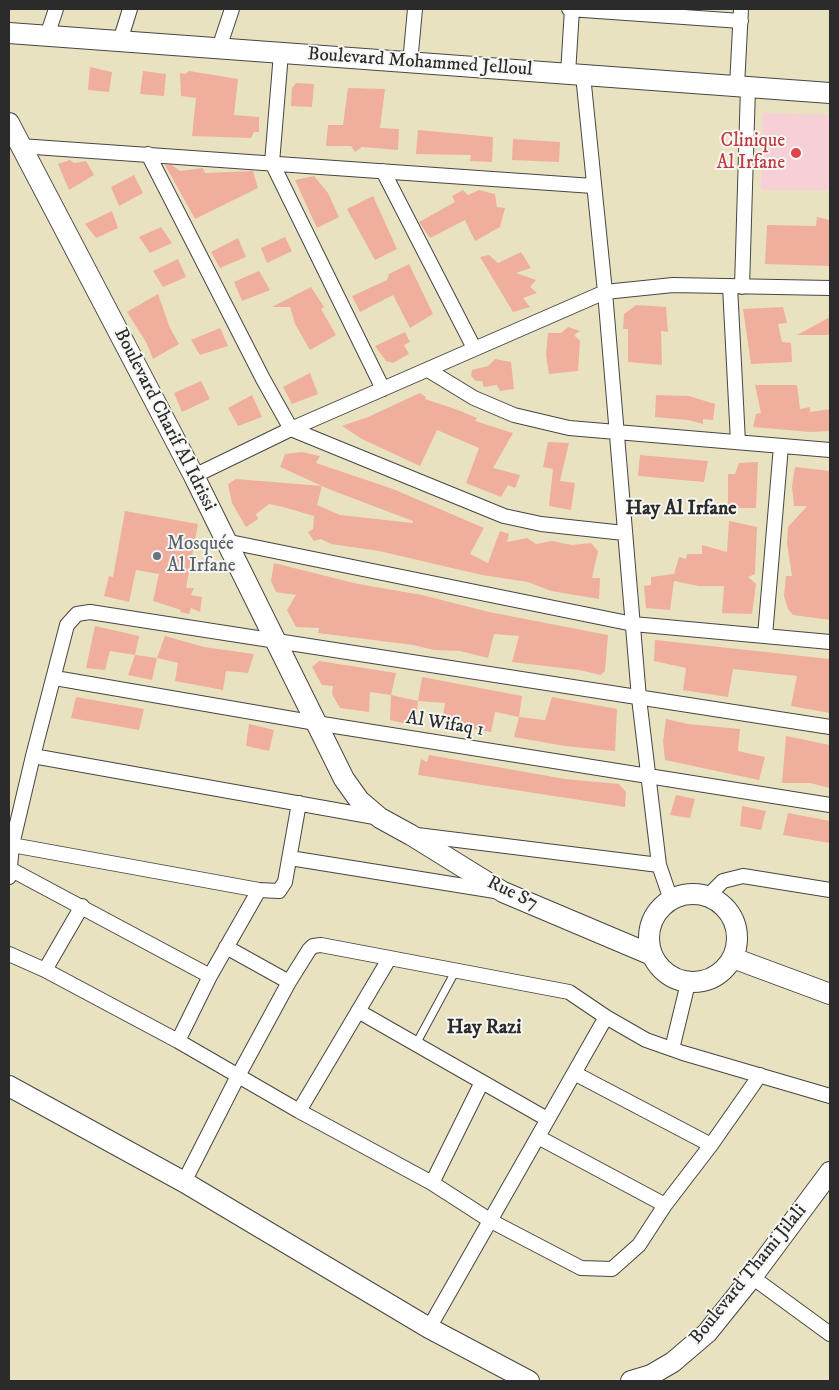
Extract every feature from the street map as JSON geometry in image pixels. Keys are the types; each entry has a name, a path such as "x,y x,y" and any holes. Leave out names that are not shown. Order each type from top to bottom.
{"street":[{"path":"47,36 56,9"},
{"path":"120,41 130,9"},
{"path":"219,48 232,9"},
{"path":"410,63 415,9"},
{"path":"671,900 659,865 639,698 615,434 605,292 593,186 576,75 571,9 741,15 743,86 736,287 738,442"},
{"name":"Boulevard Mohammed Jelloul","path":"9,33 830,93"},
{"path":"281,53 272,163 383,389"},
{"name":"Boulevard Charif Al Idrissi","path":"9,123 194,476 344,779 359,800 380,818"},
{"path":"20,146 593,186"},
{"path":"148,154 254,363 291,429 504,516 541,524 624,533"},
{"path":"383,171 474,348"},
{"path":"194,476 291,429 605,292 673,285 830,288"},
{"path":"428,370 474,398 514,415 569,428 615,434 830,450"},
{"path":"765,636 781,446"},
{"path":"225,541 633,624 830,642"},
{"path":"210,976 82,906 9,873 12,845 67,625 77,614 90,612 830,727"},
{"name":"Al Wifaq 1","path":"55,678 316,724 830,805"},
{"path":"33,756 380,818"},
{"path":"12,845 259,890 279,891 285,882 299,803"},
{"name":"Rue S7","path":"380,818 503,892 652,955"},
{"path":"411,835 659,865"},
{"path":"290,858 503,892"},
{"path":"708,896 723,881 743,876 830,890"},
{"path":"178,1041 210,976 259,890"},
{"path":"683,896 708,896 721,904 730,915 736,929 737,944 733,958 724,970 712,978 688,983 671,976 659,967 652,955 650,930 661,908 671,900 683,896"},
{"path":"45,970 82,906"},
{"path":"184,1182 238,1076 289,982 312,946 320,945 569,992 606,1017 646,1040 830,1096"},
{"path":"226,947 289,982"},
{"path":"9,954 45,970 178,1041 299,1112 432,1183 491,1221 581,1268 612,1269 640,1245 665,1205 711,1146 760,1075"},
{"path":"299,1112 389,958"},
{"path":"733,958 830,994"},
{"path":"672,1049 688,983"},
{"path":"358,1011 547,1119"},
{"path":"429,1328 606,1017"},
{"path":"574,1073 711,1146"},
{"path":"432,1183 482,1082"},
{"path":"9,1086 184,1182 429,1328 529,1381"},
{"path":"538,1137 665,1205"},
{"name":"Boulevard Thami Jilali","path":"631,1381 650,1375 689,1350 707,1333 752,1277 830,1172"},
{"path":"752,1277 830,1334"}],"lane":[{"path":"416,1044 456,970"}],"shaded area":[{"name":"Clinique Al Irfane","path":"763,113 830,115 830,190 761,190"}],"building":[{"path":"90,67 112,72 109,92 88,90"},
{"path":"143,71 166,74 164,96 140,94"},
{"path":"189,71 238,79 234,115 259,117 259,132 254,132 251,138 192,136 196,98 181,96 180,73 185,74"},
{"path":"296,83 314,84 312,107 291,106 292,88"},
{"path":"348,88 385,89 380,128 399,129 398,150 362,147 355,152 351,146 326,146 328,125 343,125"},
{"path":"418,130 493,137 492,162 470,161 471,155 416,154"},
{"path":"513,139 560,142 559,162 512,160"},
{"path":"70,160 74,163 86,161 94,175 69,190 58,164"},
{"path":"165,165 172,165 180,171 203,168 205,173 253,171 258,188 195,219"},
{"path":"134,175 143,193 119,206 111,187"},
{"path":"314,176 328,193 339,217 317,228 295,180"},
{"path":"463,190 468,195 479,190 495,194 497,207 505,208 500,227 475,241 465,220 430,238 419,222 455,202 452,196"},
{"path":"373,196 397,249 375,260 347,209"},
{"path":"112,211 118,228 96,238 85,224"},
{"path":"817,217 830,220 830,266 765,264 767,225 816,226"},
{"path":"161,227 172,243 150,253 139,237"},
{"path":"285,237 292,251 267,263 261,248"},
{"path":"238,238 246,257 220,268 211,252"},
{"path":"521,252 531,268 516,273 536,280 530,287 537,293 523,298 530,307 513,312 480,257 489,255 498,263"},
{"path":"178,259 186,277 163,287 153,271"},
{"path":"409,264 433,314 410,328 393,295 360,312 352,296 387,280 389,274"},
{"path":"259,271 270,290 242,301 234,282"},
{"path":"311,287 324,307 321,309 336,335 310,350 295,324 290,307 272,307"},
{"path":"158,294 170,328 179,344 153,359 146,342 127,312"},
{"path":"636,305 666,307 668,332 661,331 662,365 628,362 628,329 623,329 624,314"},
{"path":"783,307 787,323 778,324 782,342 791,343 792,362 751,364 743,309"},
{"path":"830,317 830,335 797,335"},
{"path":"568,327 580,331 574,335 580,341 578,371 549,374 546,355 548,333 561,333"},
{"path":"220,328 228,346 200,355 191,340"},
{"path":"405,332 410,342 404,345 409,354 393,363 386,361 375,346"},
{"path":"495,359 511,362 514,389 500,391 497,385 484,387 482,381 476,381 471,376 472,370 488,366"},
{"path":"310,373 318,394 292,404 283,387"},
{"path":"201,381 210,399 182,412 174,393"},
{"path":"755,385 797,385 800,409 810,407 810,412 830,409 830,431 811,432 753,427 756,414 761,413"},
{"path":"420,393 426,397 425,399 477,418 475,421 513,433 493,468 520,475 515,488 508,485 501,497 466,483 479,448 437,430 420,466 362,439 342,426 368,417"},
{"path":"252,395 262,417 238,426 228,408"},
{"path":"656,395 689,396 715,404 713,420 703,419 703,424 688,420 655,417"},
{"path":"548,442 569,443 560,481 575,483 571,510 549,506 553,469 543,467"},
{"path":"302,452 320,456 316,463 393,489 484,528 470,554 488,563 500,531 509,534 507,542 527,538 536,544 552,541 572,545 591,543 598,551 592,578 600,578 599,599 551,591 528,582 482,575 379,551 331,544 321,539 314,541 308,532 313,529 314,516 269,504 256,514 258,519 246,527 232,503 228,484 236,479 322,486 317,505 340,515 413,523 413,521 331,490 280,467 285,454"},
{"path":"640,455 708,461 704,482 638,476"},
{"path":"758,462 756,508 728,508 728,474 735,474 739,463"},
{"path":"795,467 830,471 830,620 793,615 788,609 784,596 786,576 792,576 787,543 788,527 807,506 794,506 792,486"},
{"name":"Mosquée Al Irfane","path":"125,511 198,524 186,588 194,588 191,595 202,597 200,612 191,608 189,614 180,612 181,610 153,601 159,574 136,570 129,602 104,596 109,576 113,577"},
{"path":"729,521 757,527 755,574 748,577 756,584 752,614 722,613 724,586 699,586 674,581 670,610 646,608 644,586 651,585 651,577 674,574 679,557 686,559 687,554 702,554 702,545 727,552"},
{"path":"274,563 358,584 422,595 489,612 608,635 605,671 601,675 579,670 512,662 519,636 494,634 488,658 460,651 434,650 413,645 318,633 319,628 296,627 287,610 296,595 276,592 271,581"},
{"path":"95,626 139,636 135,655 110,651 105,670 86,668"},
{"path":"165,636 204,647 254,654 248,673 226,671 223,690 175,681 178,663 157,658"},
{"path":"655,640 830,659 830,713 791,706 797,676 733,669 728,697 683,690 686,668 654,661"},
{"path":"135,655 157,658 152,680 128,675"},
{"path":"319,661 396,673 391,695 370,692 369,712 340,708 332,694 333,686 322,685 312,667"},
{"path":"422,677 522,696 519,717 495,712 491,732 442,723 445,703 418,701"},
{"path":"391,695 418,701 415,726 390,720"},
{"path":"76,697 144,709 139,730 71,718"},
{"path":"552,697 617,709 615,751 565,746 514,737 519,717 545,720"},
{"path":"666,719 688,724 740,729 738,751 765,757 759,780 665,760 663,741"},
{"path":"249,724 274,730 269,751 246,746"},
{"path":"786,736 830,745 830,788 810,783 782,783"},
{"path":"429,755 565,779 619,784 626,792 625,807 418,775 421,759 427,762"},
{"path":"676,795 695,799 690,818 670,815"},
{"path":"742,806 766,811 761,830 740,826"},
{"path":"788,813 830,821 830,843 783,835"}],"place":[{"name":"Clinique Al Irfane","path":"796,153"},
{"name":"Mosquée Al Irfane","path":"157,556"}],"district":[{"name":"Hay Al Irfane","path":"681,510"},
{"name":"Hay Razi","path":"484,1029"}]}
